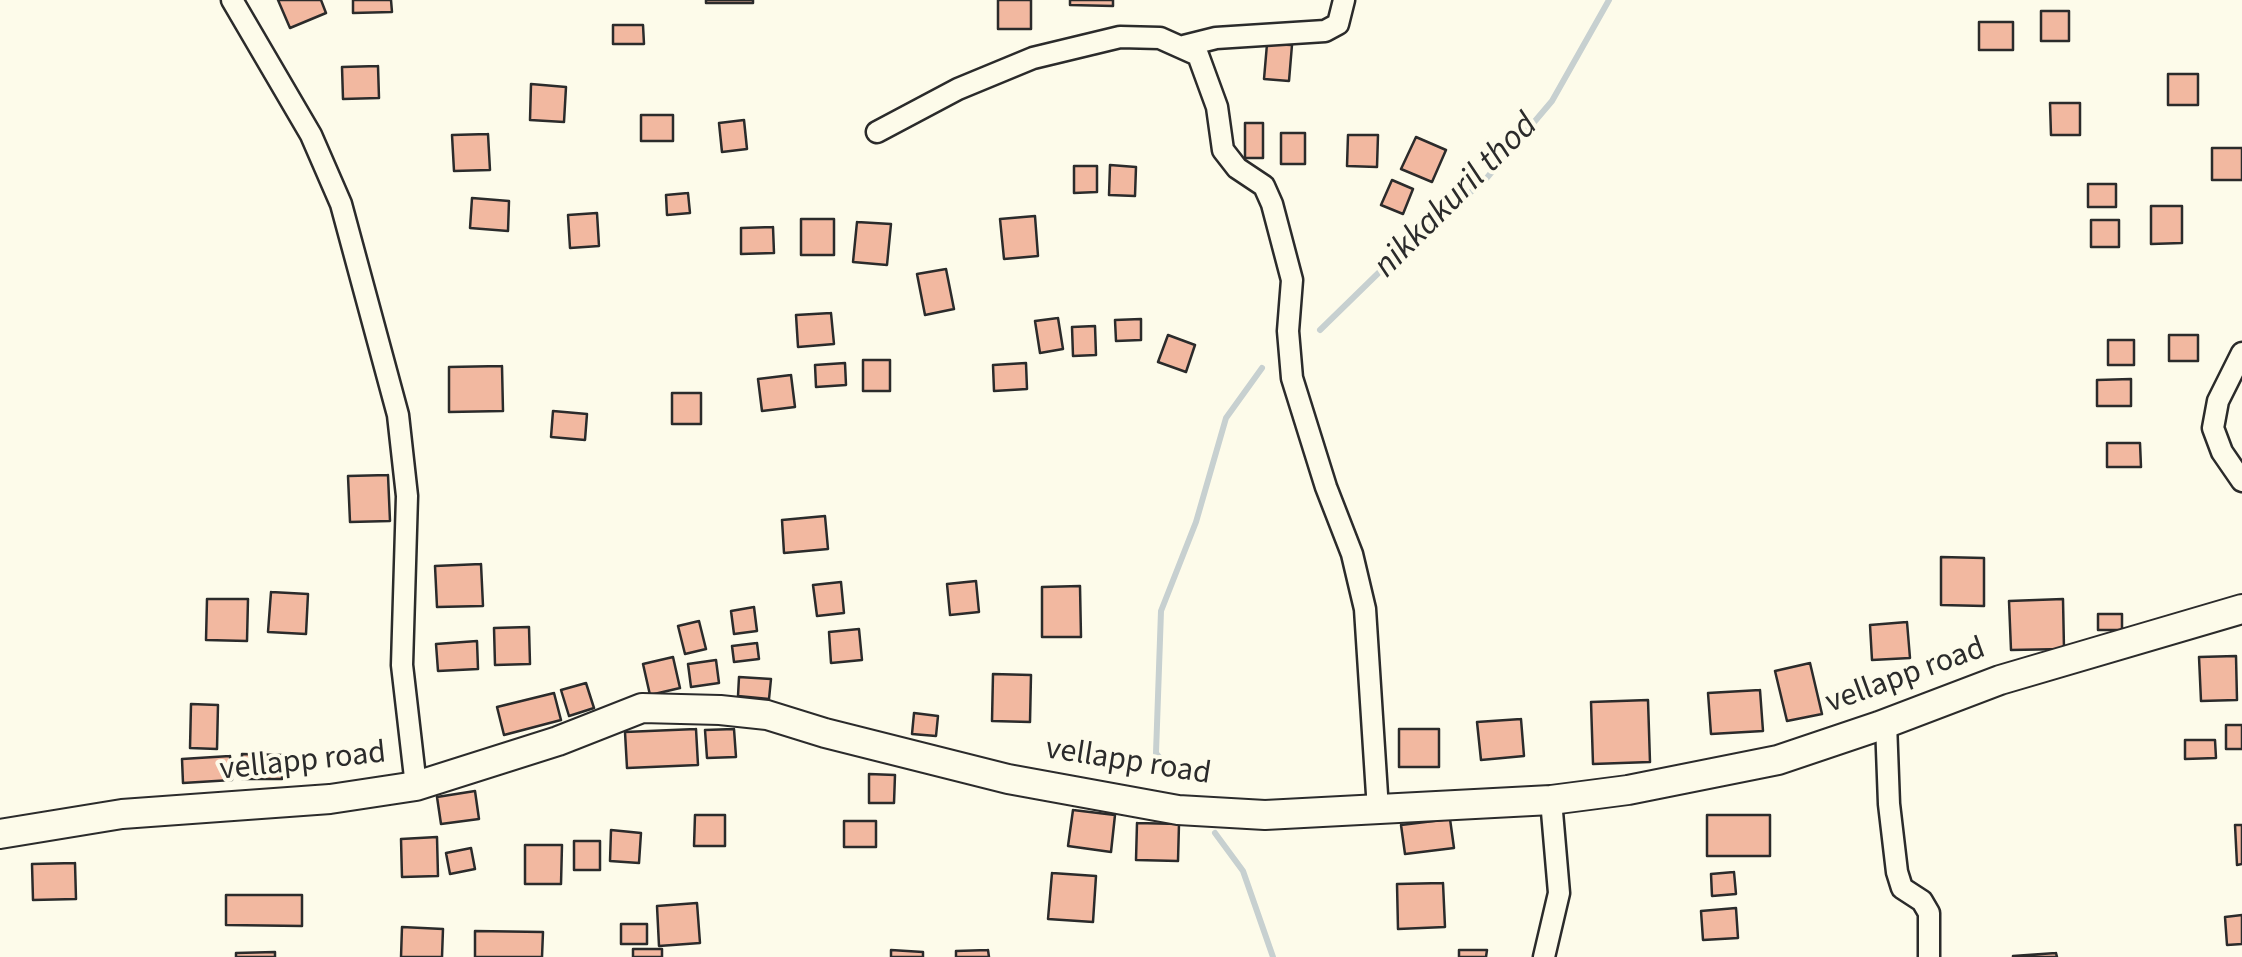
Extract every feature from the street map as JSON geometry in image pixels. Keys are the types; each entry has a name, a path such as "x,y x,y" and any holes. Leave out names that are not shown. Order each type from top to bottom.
{"main road":[{"name":"vellapp road","path":"0,834 122,814 330,800 416,786 558,741 642,708 767,715 1008,779 1178,810 1265,816 1551,800 1628,790 1778,760 2000,680 2242,609"}],"street":[{"path":"232,0 311,135 342,204 398,415 407,496 402,665 416,786"},
{"path":"1184,46 1216,38 1325,31 1338,24 1344,0"},
{"path":"877,132 958,90 1033,58 1120,37 1160,38 1198,54 1217,107 1222,150 1237,168 1264,186 1292,280 1288,331 1292,378 1352,554 1365,609 1378,810"},
{"path":"2242,353 2218,401 2213,428 2222,452 2242,482"},
{"path":"1886,723 1897,872 1902,888 1922,901 1928,913 1929,957"},
{"path":"1544,957 1559,893 1551,800"}],"building":[{"path":"278,0 321,0 326,13 290,28"},
{"path":"353,0 391,0 392,12 353,13"},
{"path":"753,0 753,3 706,3"},
{"path":"998,0 1031,0 1031,29 998,29"},
{"path":"1070,0 1113,0 1113,6 1070,5"},
{"path":"2041,11 2069,11 2069,41 2041,41"},
{"path":"1979,22 2013,22 2013,50 1979,50"},
{"path":"613,25 643,25 644,44 613,44"},
{"path":"1267,44 1292,45 1289,81 1264,79"},
{"path":"378,66 379,98 343,99 342,67"},
{"path":"2168,74 2198,74 2198,105 2168,105"},
{"path":"531,84 566,87 564,122 530,120"},
{"path":"2050,103 2080,103 2080,135 2051,135"},
{"path":"641,115 673,115 673,141 641,141"},
{"path":"744,120 747,149 722,152 719,123"},
{"path":"1245,123 1263,123 1263,158 1245,158"},
{"path":"1281,133 1305,133 1305,164 1281,164"},
{"path":"488,134 490,170 454,171 452,135"},
{"path":"1348,135 1378,135 1377,167 1347,166"},
{"path":"1416,137 1446,150 1432,182 1401,169"},
{"path":"2212,148 2242,148 2242,180 2212,180"},
{"path":"1110,165 1136,167 1135,196 1109,195"},
{"path":"1074,166 1097,166 1097,192 1074,193"},
{"path":"1392,180 1413,189 1403,214 1381,205"},
{"path":"2088,184 2116,184 2116,207 2088,207"},
{"path":"688,193 690,213 667,215 666,195"},
{"path":"472,198 509,201 508,231 470,228"},
{"path":"2151,206 2182,206 2182,243 2151,244"},
{"path":"597,213 599,246 570,248 568,215"},
{"path":"1035,216 1038,256 1004,259 1000,219"},
{"path":"801,219 834,219 834,255 801,255"},
{"path":"2091,220 2119,220 2119,247 2091,247"},
{"path":"857,222 891,224 887,265 853,262"},
{"path":"773,227 774,253 741,254 741,228"},
{"path":"946,269 954,309 925,315 917,274"},
{"path":"831,313 834,344 798,347 796,315"},
{"path":"1058,318 1063,349 1040,353 1035,321"},
{"path":"1141,319 1141,340 1116,341 1115,320"},
{"path":"1095,326 1096,355 1073,356 1072,327"},
{"path":"1168,335 1195,345 1186,372 1158,362"},
{"path":"2169,335 2198,335 2198,361 2169,361"},
{"path":"2108,340 2134,340 2134,365 2108,365"},
{"path":"863,360 890,360 890,391 863,391"},
{"path":"845,363 846,385 816,387 815,365"},
{"path":"1026,363 1027,389 994,391 993,365"},
{"path":"502,366 503,411 449,412 449,367"},
{"path":"791,375 795,407 762,411 758,379"},
{"path":"2131,379 2131,406 2097,406 2097,380"},
{"path":"672,393 701,393 701,424 672,424"},
{"path":"553,411 587,414 585,440 551,437"},
{"path":"2107,443 2140,443 2141,467 2107,467"},
{"path":"388,475 390,521 350,522 348,476"},
{"path":"825,516 828,549 784,553 782,520"},
{"path":"1941,557 1984,558 1984,606 1941,605"},
{"path":"481,564 483,606 437,607 435,566"},
{"path":"976,581 979,612 950,615 947,584"},
{"path":"841,582 844,613 817,616 813,585"},
{"path":"1080,586 1081,637 1042,637 1042,587"},
{"path":"271,592 308,594 306,634 268,632"},
{"path":"207,599 248,599 247,641 206,640"},
{"path":"2063,599 2064,649 2011,650 2009,601"},
{"path":"754,607 757,631 734,634 731,611"},
{"path":"2098,614 2122,614 2122,630 2098,630"},
{"path":"699,621 706,649 685,654 678,626"},
{"path":"1907,622 1910,658 1872,660 1870,625"},
{"path":"529,627 530,664 495,665 494,628"},
{"path":"859,629 862,660 831,663 829,632"},
{"path":"477,641 478,669 438,671 436,644"},
{"path":"757,643 759,659 734,662 732,646"},
{"path":"2236,656 2237,700 2201,701 2199,657"},
{"path":"673,657 680,688 650,695 643,664"},
{"path":"716,660 719,683 691,687 688,664"},
{"path":"1810,663 1822,714 1787,721 1775,671"},
{"path":"993,674 1031,675 1030,722 992,721"},
{"path":"739,677 771,679 769,699 738,696"},
{"path":"586,683 594,708 569,716 561,690"},
{"path":"1760,690 1763,731 1711,734 1708,693"},
{"path":"554,693 561,720 504,735 497,707"},
{"path":"1648,700 1650,762 1593,764 1591,702"},
{"path":"191,704 218,705 217,749 190,748"},
{"path":"914,713 938,716 936,736 912,734"},
{"path":"1521,719 1524,756 1481,760 1477,722"},
{"path":"2226,725 2242,725 2242,749 2226,749"},
{"path":"696,729 698,765 627,768 625,732"},
{"path":"734,729 736,757 707,758 705,730"},
{"path":"1399,729 1439,729 1439,767 1399,767"},
{"path":"2185,740 2215,740 2216,758 2185,759"},
{"path":"242,754 282,755 282,779 242,779"},
{"path":"230,756 232,780 183,783 182,759"},
{"path":"869,774 895,775 894,803 869,803"},
{"path":"475,791 479,819 441,824 437,797"},
{"path":"1073,810 1115,815 1111,852 1068,846"},
{"path":"695,815 725,815 725,846 694,846"},
{"path":"1707,815 1770,815 1770,856 1707,856"},
{"path":"1450,819 1454,848 1405,854 1401,825"},
{"path":"844,821 876,821 876,847 844,847"},
{"path":"1137,823 1179,824 1178,861 1136,860"},
{"path":"2235,825 2242,825 2242,864 2237,865"},
{"path":"611,830 641,833 639,863 610,861"},
{"path":"437,837 438,876 402,877 401,839"},
{"path":"574,841 600,841 600,870 574,870"},
{"path":"525,845 562,845 561,884 525,884"},
{"path":"471,848 475,869 450,874 446,853"},
{"path":"75,863 76,899 33,900 32,864"},
{"path":"1734,872 1736,894 1712,896 1711,874"},
{"path":"1052,873 1096,876 1093,922 1048,919"},
{"path":"1443,883 1445,927 1398,929 1397,884"},
{"path":"226,895 302,895 302,926 226,925"},
{"path":"697,903 700,943 659,946 657,906"},
{"path":"1736,908 1738,938 1703,940 1701,911"},
{"path":"2242,915 2242,944 2227,945 2225,917"},
{"path":"621,924 647,924 647,944 621,944"},
{"path":"402,927 443,929 442,957 401,957"},
{"path":"475,931 543,932 542,957 475,957"},
{"path":"633,949 662,949 662,957 633,957"},
{"path":"891,950 923,952 923,957 891,957"},
{"path":"988,950 989,957 956,957 956,951"},
{"path":"1459,950 1487,950 1486,957 1459,957"},
{"path":"275,952 275,957 236,957 236,953"},
{"path":"2056,953 2057,957 2013,957 2013,956"}],"waterway":[{"name":"nikkakuril thod","path":"1320,330 1402,250 1485,180 1552,101 1609,0"},
{"name":"nikkakuril thod","path":"1174,776 1156,753 1161,611 1196,522 1226,418 1262,368"},
{"path":"1215,833 1243,871 1273,957"}]}
